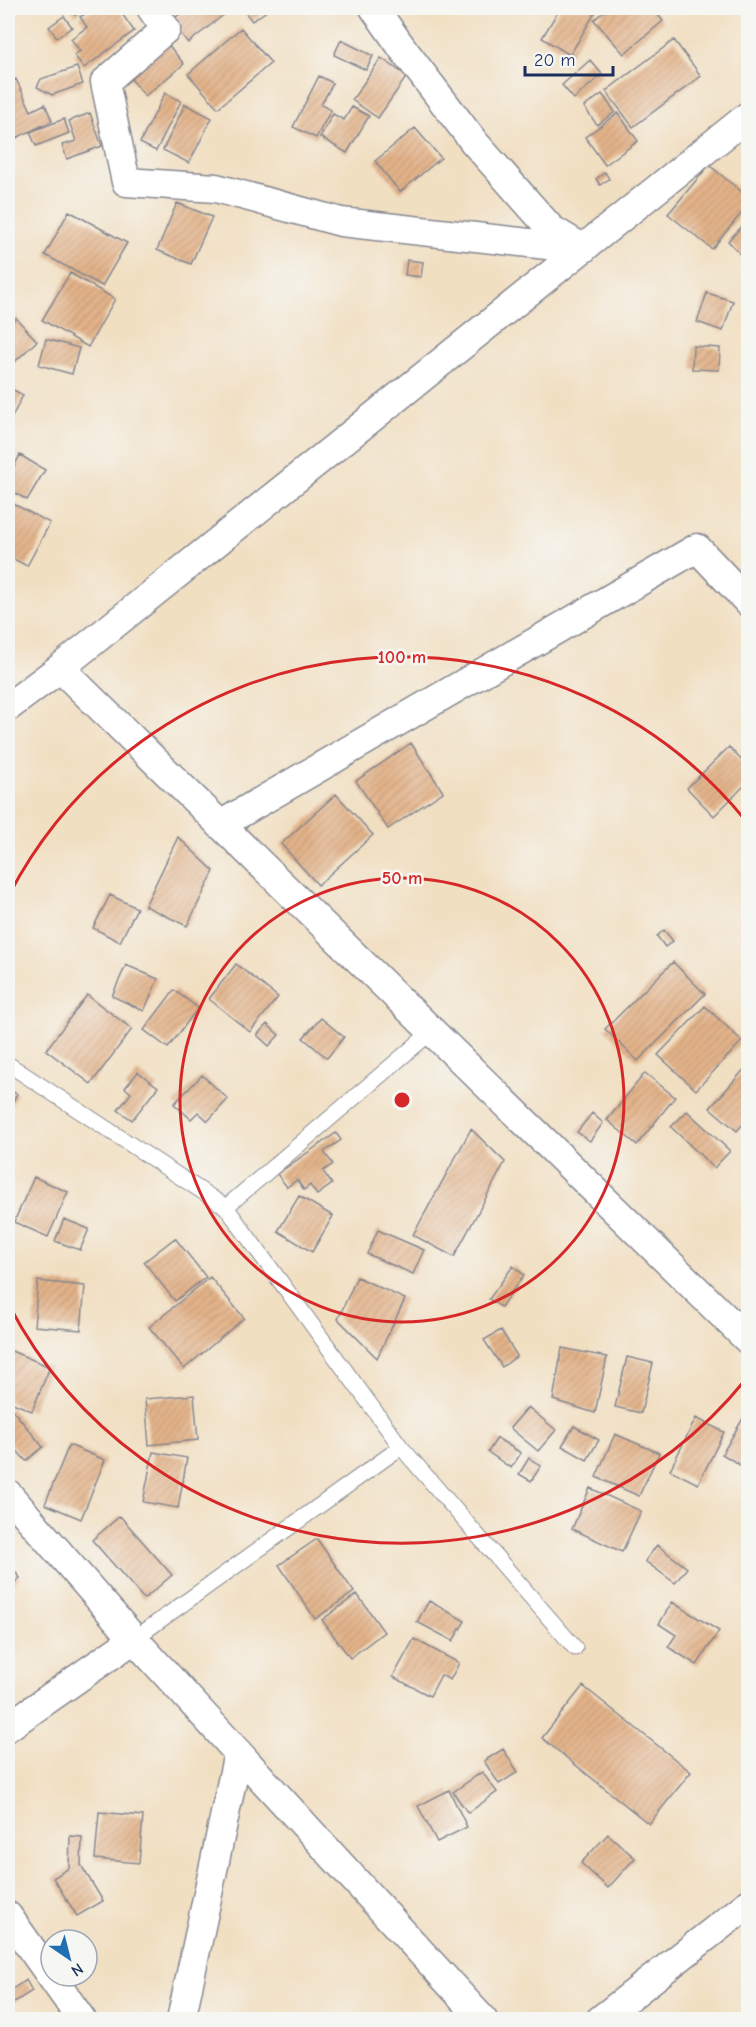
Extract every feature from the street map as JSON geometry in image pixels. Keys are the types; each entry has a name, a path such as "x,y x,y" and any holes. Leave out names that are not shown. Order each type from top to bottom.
{"street":[{"path":"151,8 166,29 105,82 126,182 216,188 342,222 583,249"},
{"path":"374,8 474,142 551,229 583,249"},
{"path":"8,706 60,668 748,116"},
{"path":"220,825 697,548 748,602"},
{"path":"60,668 748,1340"},
{"path":"8,1494 134,1639 483,2019"},
{"path":"8,1727 134,1639"},
{"path":"181,2019 238,1753"},
{"path":"600,2019 748,1904"},
{"path":"8,1916 82,2019"}],"lane":[{"path":"226,1208 431,1032"},
{"path":"8,1064 226,1208 401,1447 575,1648"},
{"path":"134,1639 401,1447"}],"building":[{"path":"70,8 87,8 75,15"},
{"path":"94,8 118,8 134,31 84,68 74,55 80,51 71,39 87,27 80,17"},
{"path":"188,8 221,8 226,13 188,43 171,21"},
{"path":"249,8 271,8 252,21 244,11"},
{"path":"560,8 598,8 570,55 542,38"},
{"path":"608,8 652,8 663,21 624,54 594,20"},
{"path":"64,16 72,27 57,38 49,27"},
{"path":"241,28 271,63 218,108 188,74"},
{"path":"341,40 373,56 366,70 334,55"},
{"path":"674,40 701,76 633,127 606,91"},
{"path":"166,42 184,64 145,96 127,74"},
{"path":"381,58 407,76 378,118 352,100"},
{"path":"590,60 602,74 574,99 562,85"},
{"path":"77,67 83,84 52,95 37,87 41,79"},
{"path":"319,76 333,83 321,105 331,110 316,138 293,127"},
{"path":"16,79 31,111 45,104 52,121 14,139 8,125 8,83"},
{"path":"165,93 181,101 156,151 140,143"},
{"path":"602,94 615,112 597,125 584,107"},
{"path":"185,104 212,118 189,163 163,150"},
{"path":"352,107 369,116 347,153 320,137 333,114 344,120"},
{"path":"90,113 102,146 67,159 62,145 76,141 69,121"},
{"path":"618,113 638,141 605,165 585,137"},
{"path":"64,119 69,133 36,146 30,132"},
{"path":"415,128 441,158 400,192 375,161"},
{"path":"709,165 748,197 748,205 712,249 668,214"},
{"path":"605,172 609,179 600,185 596,179"},
{"path":"177,203 212,217 191,264 157,250"},
{"path":"69,211 127,243 102,286 45,255"},
{"path":"748,220 748,262 728,241"},
{"path":"407,260 423,262 421,277 405,275"},
{"path":"70,273 115,299 88,347 42,320"},
{"path":"707,293 733,301 723,331 697,322"},
{"path":"16,318 37,341 8,368 8,326"},
{"path":"46,339 79,348 72,374 39,365"},
{"path":"693,346 720,348 719,370 692,369"},
{"path":"8,387 23,395 8,425"},
{"path":"20,455 45,470 27,500 8,489 8,478"},
{"path":"8,501 50,523 27,566 8,556"},
{"path":"411,743 443,792 388,829 356,781"},
{"path":"729,747 748,767 748,782 714,816 687,788"},
{"path":"336,794 373,835 318,885 281,844"},
{"path":"178,837 214,871 187,926 145,906"},
{"path":"110,895 137,908 120,942 93,928"},
{"path":"664,930 673,941 665,947 657,936"},
{"path":"673,962 705,994 638,1061 605,1029"},
{"path":"236,964 278,997 250,1032 209,999"},
{"path":"126,965 158,979 144,1011 112,996"},
{"path":"174,990 198,1008 168,1048 144,1030"},
{"path":"87,995 132,1029 91,1084 46,1050"},
{"path":"705,1006 742,1041 696,1090 658,1055"},
{"path":"321,1018 344,1037 327,1058 303,1038"},
{"path":"267,1024 279,1035 269,1046 257,1035"},
{"path":"748,1065 748,1118 737,1131 710,1108"},
{"path":"138,1072 158,1087 132,1120 118,1110 131,1093 125,1088"},
{"path":"645,1073 675,1097 637,1145 607,1120"},
{"path":"202,1075 228,1099 208,1121 198,1112 191,1119 174,1104"},
{"path":"8,1089 17,1094 8,1111"},
{"path":"687,1111 730,1151 714,1168 671,1127"},
{"path":"592,1113 603,1123 590,1141 577,1132"},
{"path":"471,1129 505,1162 454,1257 413,1235"},
{"path":"336,1133 341,1140 324,1152 333,1164 323,1171 332,1184 317,1195 310,1185 304,1190 297,1180 287,1187 277,1174"},
{"path":"34,1177 68,1192 48,1237 14,1222"},
{"path":"299,1196 333,1216 312,1252 278,1231"},
{"path":"64,1219 89,1229 80,1250 55,1241"},
{"path":"378,1230 424,1250 413,1274 367,1254"},
{"path":"175,1238 206,1277 175,1301 144,1262"},
{"path":"513,1266 524,1275 501,1307 489,1299"},
{"path":"210,1277 244,1318 184,1369 149,1327"},
{"path":"357,1277 405,1299 377,1358 338,1319"},
{"path":"38,1281 85,1286 81,1330 34,1326"},
{"path":"501,1330 517,1356 502,1367 484,1340"},
{"path":"562,1348 607,1357 595,1413 553,1400"},
{"path":"9,1350 50,1367 32,1411 8,1401"},
{"path":"627,1357 653,1363 641,1413 615,1407"},
{"path":"194,1395 198,1440 149,1445 145,1399"},
{"path":"528,1407 556,1430 538,1451 510,1428"},
{"path":"11,1408 43,1447 26,1461 11,1444 8,1447 8,1411"},
{"path":"748,1410 748,1470 722,1454"},
{"path":"696,1418 724,1432 698,1484 670,1470"},
{"path":"574,1426 599,1440 587,1460 562,1446"},
{"path":"615,1434 659,1453 639,1496 596,1477"},
{"path":"497,1438 521,1453 511,1468 488,1452"},
{"path":"69,1445 105,1460 81,1519 45,1504"},
{"path":"153,1452 187,1458 178,1508 143,1502"},
{"path":"529,1458 541,1466 531,1481 519,1474"},
{"path":"590,1488 641,1511 622,1552 572,1529"},
{"path":"120,1516 172,1575 144,1599 92,1540"},
{"path":"317,1539 354,1592 315,1619 279,1565"},
{"path":"657,1545 687,1568 675,1583 645,1561"},
{"path":"8,1562 20,1578 8,1588"},
{"path":"357,1594 384,1632 350,1658 322,1620"},
{"path":"429,1601 465,1621 453,1641 417,1622"},
{"path":"672,1602 719,1631 697,1665 668,1647 676,1635 659,1624"},
{"path":"414,1639 459,1663 450,1680 441,1675 430,1696 393,1677"},
{"path":"583,1686 691,1772 649,1824 542,1738"},
{"path":"503,1749 518,1772 499,1784 484,1761"},
{"path":"482,1772 497,1792 468,1813 453,1792"},
{"path":"449,1790 467,1827 437,1842 418,1806"},
{"path":"99,1812 143,1816 139,1863 95,1859"},
{"path":"608,1834 635,1858 608,1888 581,1863"},
{"path":"70,1836 82,1837 81,1865 103,1901 77,1916 53,1878 69,1868"},
{"path":"26,1980 32,1991 8,2006 8,1992"}]}
